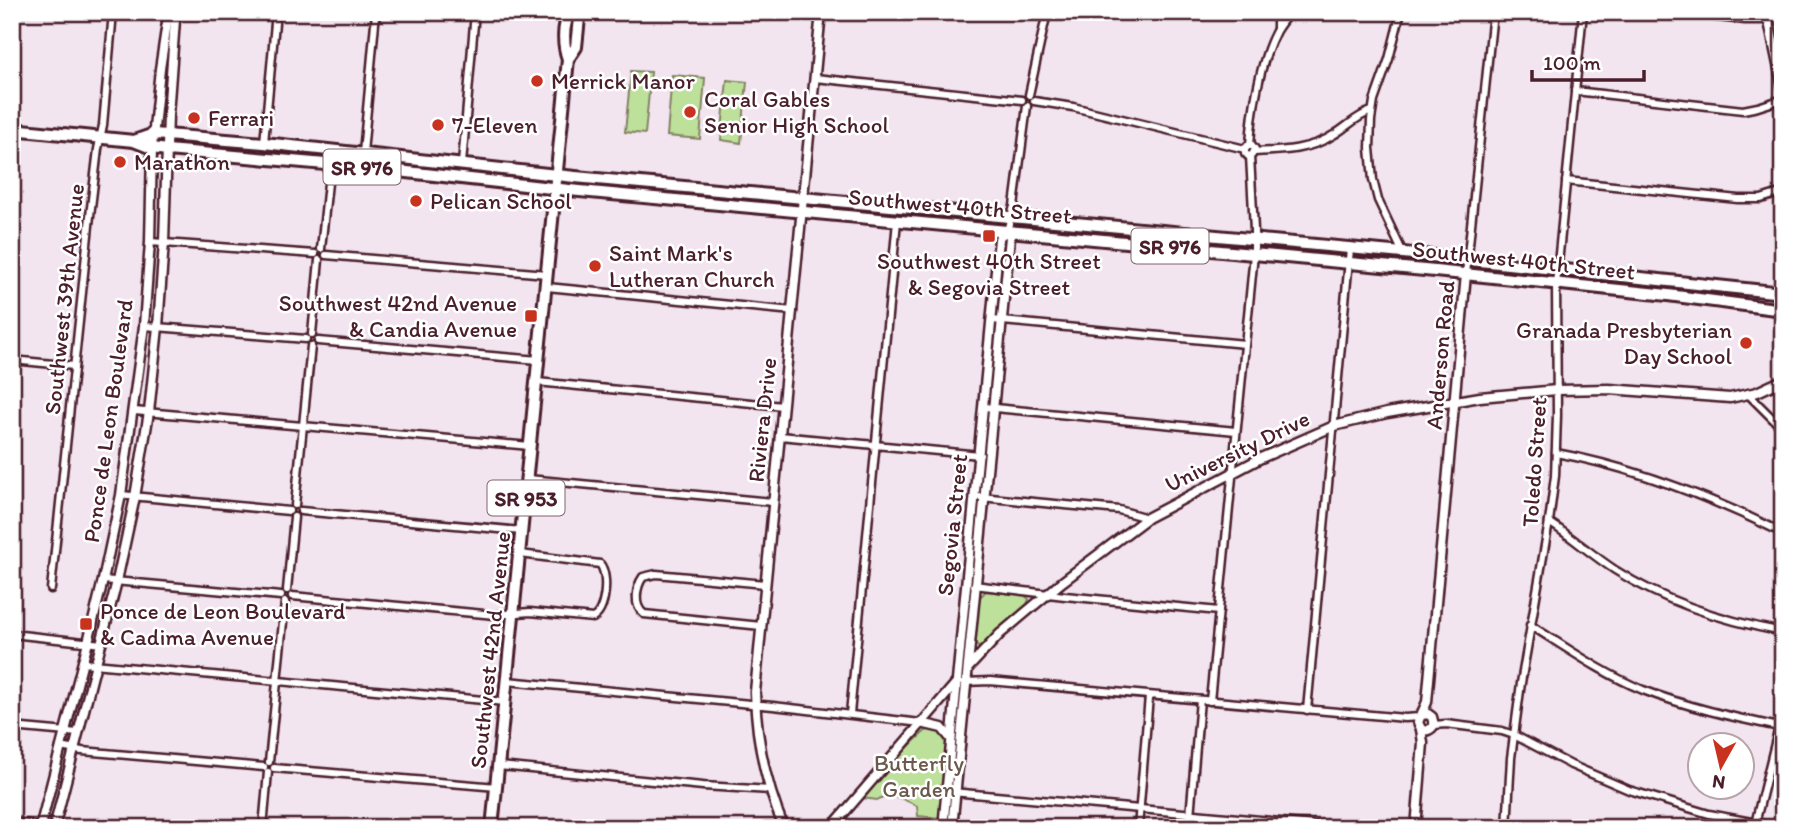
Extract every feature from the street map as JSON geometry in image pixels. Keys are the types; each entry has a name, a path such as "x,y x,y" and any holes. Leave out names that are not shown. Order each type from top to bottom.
{"main road":[{"name":"Southwest 42nd Avenue","path":"492,828 547,287 568,59 564,46 570,12"},
{"name":"Southwest 42nd Avenue","path":"568,59 576,47 579,18 576,12"},
{"name":"Southwest 40th Street","path":"12,129 134,141 167,150 1466,274 1783,310"},
{"name":"Southwest 40th Street","path":"134,141 154,134 264,143 557,175 1403,253 1783,293"}],"street":[{"name":"Southwest 39th Avenue","path":"51,589 92,197 103,125 113,12"},
{"name":"Ponce de Leon Boulevard","path":"41,827 83,663 121,495 144,326 150,242 152,148 162,55 168,16 172,12 175,20 167,135 164,242 149,412 117,582 54,828"},
{"path":"264,143 275,12"},
{"path":"370,168 363,153 376,12"},
{"path":"462,164 475,12"},
{"name":"Riviera Drive","path":"784,828 771,790 759,738 755,692 821,12"},
{"path":"1032,98 1048,12"},
{"path":"1114,12 1160,16 1233,12"},
{"path":"1277,12 1277,30"},
{"path":"1287,12 1265,60 1245,153 1307,147 1333,136 1358,117 1372,111"},
{"path":"1401,12 1372,111 1370,148 1373,180 1383,214 1403,253"},
{"name":"Anderson Road","path":"1426,722 1466,274 1493,12"},
{"name":"Toledo Street","path":"1507,828 1514,735 1549,522 1556,453 1556,284 1583,12"},
{"path":"1671,12 1745,20 1767,16 1783,89"},
{"path":"814,78 1025,103 1024,96 1247,147"},
{"path":"1575,91 1742,110 1783,99"},
{"name":"Segovia Street","path":"943,828 967,681 989,456 992,320 999,239 1007,231 1012,216 1025,103"},
{"path":"1210,701 1254,254 1252,154"},
{"path":"263,828 318,254 330,164"},
{"path":"1566,181 1738,199 1761,199 1783,192"},
{"path":"850,714 897,221"},
{"name":"Segovia Street","path":"952,828 951,739 956,683 979,455 1002,321 1010,237 1007,231"},
{"path":"150,242 318,254 324,250 326,255 548,275"},
{"path":"1307,710 1350,249"},
{"path":"547,287 793,311"},
{"path":"992,320 1245,344"},
{"path":"144,326 310,340 317,337 318,341 540,360"},
{"path":"12,360 74,366"},
{"name":"University Drive","path":"831,828 992,642 1048,594 1147,518 1292,443 1334,426 1455,401 1557,390 1633,390 1730,398 1749,395 1783,380"},
{"path":"537,382 783,406"},
{"path":"1749,395 1783,429"},
{"path":"988,408 1236,431"},
{"path":"134,411 530,446"},
{"path":"780,436 989,456"},
{"path":"1556,453 1660,482 1783,533"},
{"path":"528,479 773,502"},
{"path":"121,495 293,511"},
{"path":"975,496 1119,510 1147,518"},
{"path":"293,511 298,506 301,512 523,531"},
{"path":"1549,522 1614,569 1670,599 1723,619 1783,632"},
{"path":"103,580 284,596 290,592 292,596 495,615 530,612 597,617 605,587 602,566 594,562 520,554"},
{"path":"761,626 647,615 638,608 638,588 640,579 650,574 765,584"},
{"path":"966,584 1219,611"},
{"path":"1530,625 1591,664 1643,690 1713,713 1779,727"},
{"path":"12,634 102,644"},
{"path":"83,663 505,702"},
{"path":"507,681 756,704 921,723 942,728 951,739"},
{"path":"956,683 990,681 1406,718 1496,729 1629,790 1689,809 1755,825 1783,828"},
{"path":"1138,828 1149,696"},
{"path":"1189,828 1200,700"},
{"path":"1755,825 1783,711"},
{"path":"1416,828 1426,722"},
{"path":"12,727 78,733"},
{"path":"60,747 497,787"},
{"path":"499,766 771,790"},
{"path":"951,792 1348,828"},
{"path":"12,822 41,827"}],"green space":[{"path":"631,71 651,72 645,134 625,132"},
{"path":"672,75 705,78 700,139 667,136"},
{"path":"727,80 747,82 741,143 721,140"},
{"path":"986,591 1024,595 1029,599 1027,604 979,648 974,642 979,598"},
{"name":"Butterfly Garden","path":"931,728 940,732 947,741 940,818 918,816 917,806 897,797 877,800 862,798 907,748"}],"place":[{"name":"Merrick Manor","path":"537,81"},
{"name":"Coral Gables Senior High School","path":"690,112"},
{"name":"Ferrari","path":"194,118"},
{"name":"7-Eleven","path":"438,125"},
{"name":"Marathon","path":"120,162"},
{"name":"Pelican School","path":"416,201"},
{"name":"Southwest 40th Street & Segovia Street","path":"989,236"},
{"name":"Saint Mark's Lutheran Church","path":"595,266"},
{"name":"Southwest 42nd Avenue & Candia Avenue","path":"531,316"},
{"name":"Granada Presbyterian Day School","path":"1746,343"},
{"name":"Ponce de Leon Boulevard & Cadima Avenue","path":"86,624"}]}
